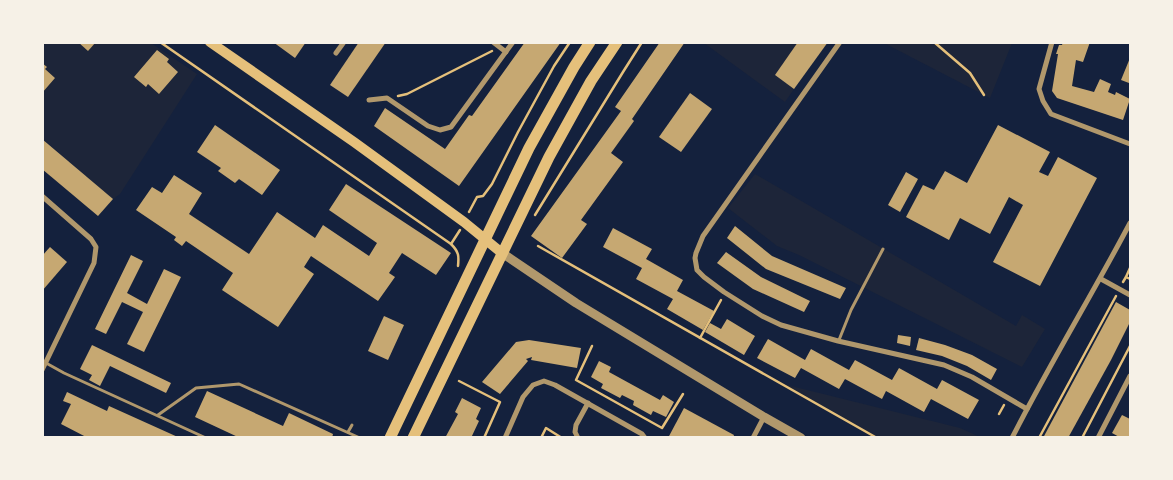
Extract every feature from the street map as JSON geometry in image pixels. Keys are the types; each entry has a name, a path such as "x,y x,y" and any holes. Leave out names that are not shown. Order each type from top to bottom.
{"main road":[{"path":"210,42 354,142 464,222 502,253"},
{"path":"390,438 530,148 574,67 590,42"},
{"path":"413,438 549,157 591,81 616,42"}],"street":[{"path":"336,53 344,42"},
{"path":"493,42 506,52"},
{"path":"369,100 387,98 428,126 440,130 451,127 513,42"},
{"path":"840,42 703,236 695,258 697,270 725,293 781,325 838,341 944,364 972,377 1027,409"},
{"path":"1052,42 1039,89 1043,101 1051,114 1130,144"},
{"path":"42,196 91,239 96,246 94,263 42,370"},
{"path":"1012,438 1101,279 1130,223"},
{"path":"502,253 576,303 801,438"},
{"path":"1101,279 1130,295"},
{"path":"1098,438 1130,376"},
{"path":"505,438 523,397 533,385 544,381 555,384 642,434 645,438"},
{"path":"578,438 575,432 576,425 588,403"},
{"path":"753,438 764,417"}],"lane":[{"path":"838,341 851,310 883,249"},
{"path":"46,363 206,438"},
{"path":"158,415 196,388 239,384 360,438"},
{"path":"348,432 352,425"}],"path":[{"path":"160,42 451,244 459,255 458,266"},
{"path":"451,244 477,197 483,196 492,184 545,82 570,42"},
{"path":"534,218 642,42"},
{"path":"934,42 970,73 984,95"},
{"path":"387,98 406,94 500,47"},
{"path":"538,246 877,438"},
{"path":"1039,438 1130,268"},
{"path":"1126,277 1130,280"},
{"path":"700,338 725,293"},
{"path":"592,346 576,380 662,428 682,394"},
{"path":"1082,438 1130,346"},
{"path":"459,381 500,402 484,438"},
{"path":"541,438 546,428 562,438"}],"shaded area":[{"path":"43,43 151,43 197,74 120,194 113,199 43,139"},
{"path":"704,43 798,43 775,75 794,89 785,102"},
{"path":"884,43 1012,43 990,98"},
{"path":"755,174 1016,326 1022,315 1045,329 1022,367 799,255 777,246 728,208"},
{"path":"779,383 960,428 980,437 877,437"}],"building":[{"path":"78,42 96,42 88,51"},
{"path":"273,42 306,42 295,58"},
{"path":"359,42 386,42 348,97 330,85"},
{"path":"525,42 561,42 459,186 374,126 385,108 445,149 469,115 472,116"},
{"path":"660,42 685,42 611,153 623,162 581,220 587,224 562,258 531,236 621,111 615,107"},
{"path":"798,42 828,42 794,89 775,75"},
{"path":"1063,42 1090,42 1083,62 1076,60 1072,86 1094,92 1100,79 1111,84 1108,92 1115,95 1116,92 1130,99 1123,120 1057,98 1052,91 1058,54 1056,54 1059,45 1062,45"},
{"path":"157,50 169,59 167,62 178,72 159,94 148,84 146,87 134,77"},
{"path":"1130,58 1130,80 1129,83 1121,80"},
{"path":"42,63 47,67 45,69 55,78 42,93"},
{"path":"690,93 712,109 681,152 659,137"},
{"path":"215,125 280,170 262,195 239,179 235,183 218,171 221,168 197,152"},
{"path":"998,125 1050,152 1039,172 1048,176 1058,157 1097,178 1040,286 993,262 1023,205 1009,197 990,234 960,218 949,240 906,217 923,185 934,190 945,171 967,183"},
{"path":"42,139 113,199 98,216 42,169"},
{"path":"906,172 918,179 900,212 888,205"},
{"path":"174,175 202,193 189,214 249,254 277,212 315,238 323,225 369,256 377,243 329,210 346,184 451,253 436,275 402,253 389,273 395,277 378,301 311,256 304,267 314,274 278,327 222,290 233,273 186,241 182,246 174,240 176,237 136,210 152,187 162,193"},
{"path":"735,226 772,256 846,288 840,299 766,269 727,238"},
{"path":"613,228 652,249 646,259 683,280 677,291 714,311 703,330 667,309 673,299 636,279 642,268 603,247"},
{"path":"50,247 67,262 42,291 42,256"},
{"path":"726,252 761,277 810,301 804,312 753,289 717,263"},
{"path":"131,255 143,261 127,293 147,304 164,269 181,277 144,352 127,344 143,312 122,302 106,334 95,329"},
{"path":"1116,302 1130,310 1130,322 1111,360 1068,438 1043,438"},
{"path":"384,316 404,325 388,360 368,351"},
{"path":"727,319 755,336 744,355 705,332 710,323 721,329"},
{"path":"898,335 911,337 910,346 897,343"},
{"path":"919,338 972,355 997,369 991,380 967,366 942,356 916,350"},
{"path":"768,339 805,360 811,349 849,370 855,360 892,380 899,368 937,389 942,380 979,400 968,419 931,399 924,412 886,391 882,399 845,379 839,389 801,368 795,378 757,358"},
{"path":"529,340 581,348 577,368 531,360 532,357 526,359 528,361 500,394 482,382 516,342"},
{"path":"92,345 171,383 166,393 110,366 100,386 89,380 92,375 80,369"},
{"path":"599,361 611,367 609,372 660,400 663,395 674,402 666,417 653,411 651,415 633,405 634,401 622,395 620,398 601,388 603,384 591,377"},
{"path":"207,391 283,426 289,413 333,434 332,438 240,438 195,417"},
{"path":"67,392 107,411 109,406 180,438 88,438 61,424 71,404 63,401"},
{"path":"462,398 481,408 476,419 479,421 471,438 445,438 458,414 455,412"},
{"path":"684,408 734,435 733,438 668,438"},
{"path":"1122,415 1130,419 1130,438 1121,438 1112,433"}]}
